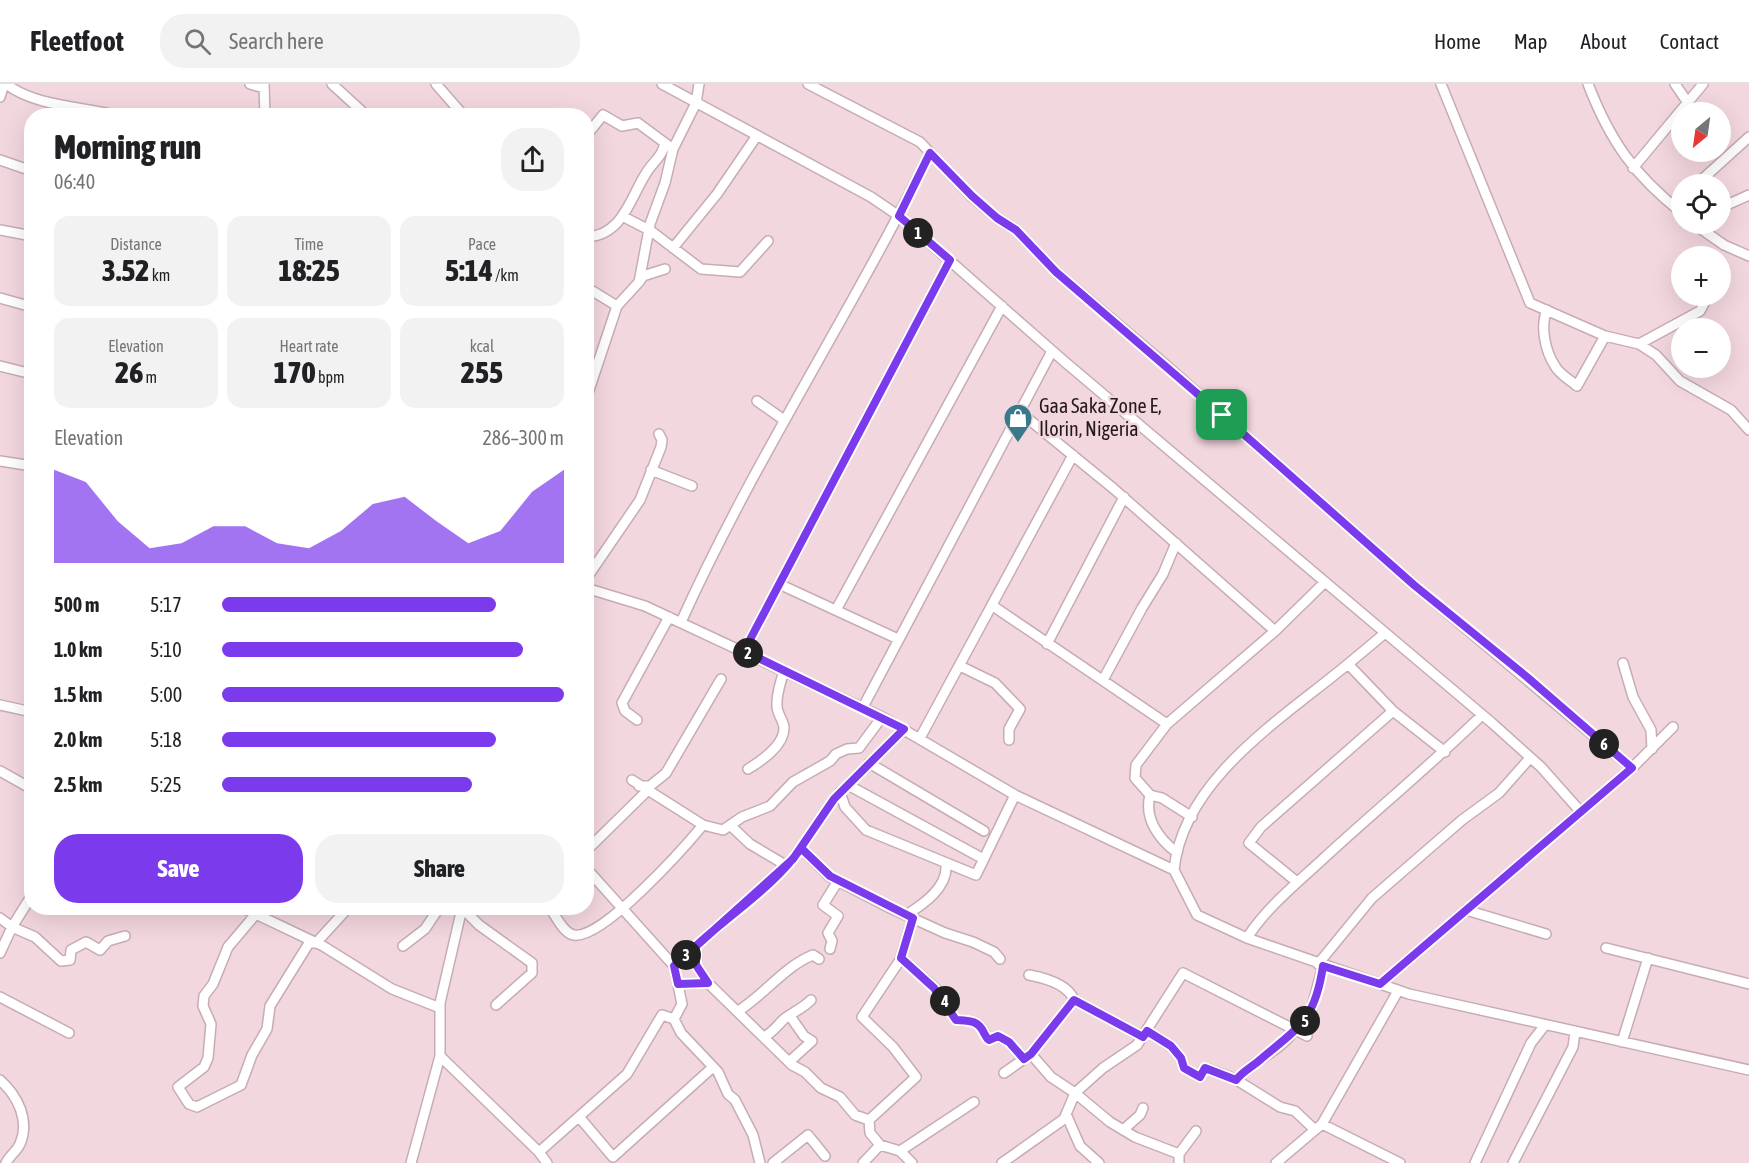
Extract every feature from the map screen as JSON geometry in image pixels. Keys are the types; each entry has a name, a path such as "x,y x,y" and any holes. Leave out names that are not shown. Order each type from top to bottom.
{"street":[{"path":"0,97 5,84 48,102 90,108"},
{"path":"250,84 264,86 265,108"},
{"path":"332,84 358,108"},
{"path":"436,84 457,108"},
{"path":"662,84 870,197 899,216 1052,351 1482,716 1530,758 1580,811"},
{"path":"594,235 609,230 624,217 646,173 669,146 696,103 699,84"},
{"path":"808,84 920,142 972,196 997,218 1016,230 1064,279 1159,359 1414,585 1527,677 1632,768"},
{"path":"1441,84 1530,303 1605,336 1639,344 1656,355 1680,381 1731,410 1749,430"},
{"path":"1588,84 1614,141 1633,168 1671,203"},
{"path":"1675,84 1687,102"},
{"path":"1689,102 1703,84"},
{"path":"594,126 603,115 622,126 638,123 669,146"},
{"path":"1633,168 1671,123"},
{"path":"673,248 717,194 756,136"},
{"path":"1708,174 1749,137"},
{"path":"639,282 651,231 650,224 665,183 669,146"},
{"path":"681,622 720,538 899,216 930,153"},
{"path":"0,160 24,168"},
{"path":"1731,203 1749,195"},
{"path":"624,217 651,231 701,269 736,272 745,269 768,241"},
{"path":"0,230 24,234"},
{"path":"1709,234 1724,245 1749,256"},
{"path":"744,651 950,260"},
{"path":"594,379 617,306 642,276 664,269"},
{"path":"594,292 617,306"},
{"path":"0,298 24,305"},
{"path":"836,610 1002,306"},
{"path":"1639,344 1700,311 1703,306"},
{"path":"1547,310 1542,321 1555,366 1577,386 1605,336"},
{"path":"863,707 1052,351"},
{"path":"0,366 24,372"},
{"path":"757,401 784,420"},
{"path":"1021,413 1124,497 1275,631"},
{"path":"594,567 640,500 661,447 662,440 659,434"},
{"path":"920,738 1073,454"},
{"path":"0,461 24,465"},
{"path":"651,470 692,486"},
{"path":"1047,644 1124,497"},
{"path":"1103,680 1163,574 1176,543"},
{"path":"1192,818 1162,798 1150,795 1135,778 1136,765 1167,724 1275,631 1324,583"},
{"path":"779,584 898,639"},
{"path":"594,590 622,597 681,622 863,707 1015,795 1174,870"},
{"path":"993,606 1167,724"},
{"path":"637,720 626,711 622,703 669,617"},
{"path":"1384,634 1236,756 1211,782 1176,852 1174,870 1197,915 1247,938 1398,991 1749,1070"},
{"path":"1623,663 1633,697 1651,730 1652,749"},
{"path":"1348,664 1393,711 1445,752"},
{"path":"960,666 995,683 1020,709 1009,729 1009,740"},
{"path":"748,769 768,755 783,733 785,727 777,707 777,693 784,670"},
{"path":"639,785 650,786 666,773 722,679"},
{"path":"0,705 24,710"},
{"path":"1297,882 1249,843 1261,827 1393,711"},
{"path":"1247,938 1297,882 1410,779 1445,752 1482,716"},
{"path":"639,785 703,825 718,830 731,826 742,817 770,806 793,782 830,761 837,754 847,749 859,748 882,717"},
{"path":"1380,984 1632,768 1672,727"},
{"path":"674,966 787,866 840,792 904,729"},
{"path":"1236,1080 1243,1071 1290,1039 1294,1029 1309,1017 1321,965 1372,898 1462,820 1499,793 1530,758"},
{"path":"869,763 984,831"},
{"path":"0,771 24,784"},
{"path":"594,842 639,785"},
{"path":"848,785 978,856"},
{"path":"840,792 845,807 866,830 946,865 976,875 1015,795"},
{"path":"1150,795 1149,814 1155,829 1176,852"},
{"path":"555,915 563,927 577,936 595,931 623,908 703,825"},
{"path":"731,826 750,844 787,866"},
{"path":"801,848 830,876 945,933 994,952 1000,959"},
{"path":"869,1120 916,1077 893,1047 862,1017 901,958 909,916 935,893 946,878 946,865"},
{"path":"594,877 674,966 682,1004 674,1019"},
{"path":"830,949 832,941 828,933 838,916 824,905 838,880"},
{"path":"0,953 24,908"},
{"path":"1466,910 1546,934"},
{"path":"256,915 228,947 213,984 204,996 203,1006 211,1024 208,1058 198,1073 178,1087 189,1104 197,1107 241,1085 252,1055 267,1029 270,1006 309,943 316,943 342,915"},
{"path":"266,915 392,989 440,1008"},
{"path":"403,946 425,929 434,915"},
{"path":"411,1163 440,1056 440,1008 460,915"},
{"path":"469,915 479,925 532,963 532,973 496,1005"},
{"path":"0,918 12,927 35,937 58,959 65,961 70,960 71,950 87,942 99,950 108,940 125,936"},
{"path":"696,946 696,965 708,983 789,1062 805,1072 821,1088 840,1098 855,1115 869,1120"},
{"path":"1606,948 1749,984"},
{"path":"738,1011 774,984 799,960 813,955 819,959"},
{"path":"901,958 934,988 956,1020 972,1020 979,1024 985,1037 989,1040 998,1036 1009,1042 1051,1077 1123,1130 1179,1159 1196,1131"},
{"path":"1622,1042 1648,958"},
{"path":"1002,1163 1064,1119 1075,1094 1103,1068 1137,1045 1183,974 1307,1036"},
{"path":"1029,975 1047,978 1071,993 1074,1000 1171,1046 1181,1058 1184,1068 1200,1077 1205,1068 1236,1080 1266,1100 1295,1111 1318,1127 1400,1163"},
{"path":"678,984 708,983"},
{"path":"1276,1163 1318,1127 1398,991"},
{"path":"0,997 69,1033"},
{"path":"764,1037 790,1016 798,1013 811,1000"},
{"path":"1004,1073 1028,1057 1074,1000"},
{"path":"539,1152 580,1119 627,1074 662,1015 674,1019 681,1033 713,1067 753,1135 760,1163"},
{"path":"789,1062 812,1041 804,1036 790,1016"},
{"path":"1475,1163 1531,1043 1545,1025"},
{"path":"1514,1163 1568,1057 1575,1032"},
{"path":"440,1056 539,1152 546,1162"},
{"path":"580,1119 616,1160 713,1067"},
{"path":"0,1080 21,1107 24,1133 17,1150 9,1156 6,1163"},
{"path":"900,1151 974,1102"},
{"path":"1123,1130 1140,1115 1143,1107"},
{"path":"1066,1114 1080,1146 1099,1163"},
{"path":"869,1120 870,1133 880,1145 900,1151 912,1163"},
{"path":"773,1163 808,1135 825,1156"},
{"path":"863,1163 880,1145"}],"place":[{"name":"Gaa Saka Zone E, Ilorin, Nigeria","path":"1018,444"}],"route":[{"path":"1222,415 1056,272 1016,230 997,218 972,196 930,153 899,216 950,260 744,651 904,729 834,799 793,859 754,896 713,929 674,966 678,984 708,983 696,965 694,956 696,946 713,929 754,896 787,866 793,859 801,848 830,876 913,918 901,958 934,988 948,1005 956,1020 972,1020 979,1024 985,1037 989,1040 998,1036 1009,1042 1024,1059 1031,1054 1074,1000 1143,1037 1147,1031 1159,1037 1177,1051 1184,1068 1200,1077 1205,1068 1236,1080 1243,1071 1290,1039 1295,1029 1293,1029 1309,1017 1321,982 1323,966 1380,984 1632,768 1527,677 1414,585 1222,415"}]}
